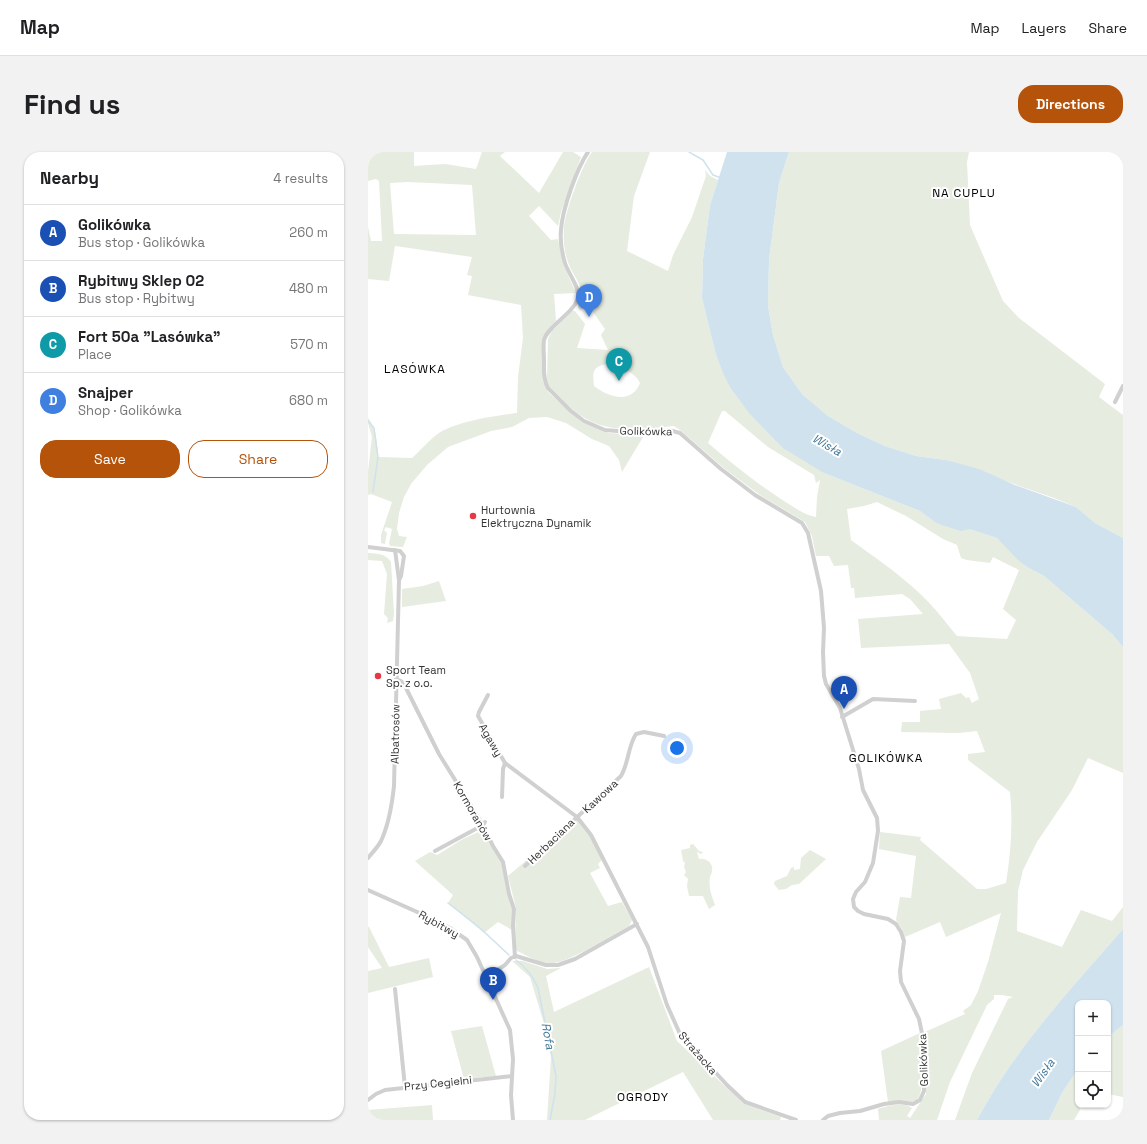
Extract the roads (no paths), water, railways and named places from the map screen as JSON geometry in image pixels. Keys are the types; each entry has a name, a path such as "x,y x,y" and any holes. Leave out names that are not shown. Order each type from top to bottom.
{"street":[{"name":"Golikówka","path":"588,152 576,176 569,196 561,230 565,264 578,290 578,296 574,306 552,328 544,340 545,383 560,400 584,421 605,430 630,432 669,430 680,433 721,469 755,495 802,523 809,536 821,591 824,628 824,676 826,684 840,708 859,769 863,790 877,818 878,831 873,862 865,882 856,892 853,899 854,907 864,914 888,919 896,924 901,932 904,941 900,971 901,982 919,1019 924,1043 924,1091 920,1100 913,1104 899,1102 884,1104 860,1111 840,1113 828,1116 823,1120"},
{"path":"1115,402 1123,386"},
{"path":"368,547 397,550"},
{"name":"Albatrosów","path":"368,858 380,842 389,819 392,800 394,776 399,580 397,550"},
{"name":"Albatrosów","path":"397,550 404,556 399,580"},
{"name":"Kormoranów","path":"396,679 401,681 405,686 439,754 484,824 493,846 502,862 514,909 513,926 515,957"},
{"name":"Agawy","path":"488,695 478,716 505,763"},
{"path":"842,717 873,699 915,702"},
{"name":"Kawowa","path":"577,817 621,776 627,765 632,740 636,734 644,732 664,736"},
{"path":"502,797 503,770 505,763"},
{"name":"Strażacka","path":"505,763 577,817 595,842 648,947 667,1005 680,1034 727,1085 745,1102 796,1120"},
{"name":"Herbaciana","path":"525,866 577,817"},
{"path":"435,851 484,824"},
{"name":"Rybitwy","path":"368,890 450,928 467,940 510,1030 513,1059 510,1095 513,1120"},
{"path":"486,978 505,965 511,958 515,957 546,965 558,965 575,959 637,924"},
{"path":"395,989 405,1087"},
{"name":"Przy Cegielni","path":"368,1099 382,1091 405,1087 512,1076"}],"water":[{"name":"Wisła","path":"727,152 789,152 779,183 769,260 768,306 773,335 783,367 802,394 828,416 857,433 885,446 916,456 946,460 979,469 1015,485 1076,507 1095,523 1123,538 1123,647 1112,634 1044,576 1027,567 1017,559 997,538 969,529 961,531 936,523 920,511 824,473 783,448 749,413 730,387 723,373 715,351 702,298 703,259 710,205"},
{"name":"Wisła","path":"1123,929 1123,1025 1111,1035 1111,1000 1075,1000 1075,1074 1062,1093 1049,1120 977,1120 1008,1069 1044,1020"}],"waterway":[{"path":"689,152 703,160 713,175 721,178"},
{"path":"368,421 374,428 378,457 373,492"},
{"name":"Rofa","path":"448,903 480,928 509,955"},
{"name":"Rofa","path":"516,960 529,972 538,988 556,1076 555,1094 550,1120"}],"place":[{"name":"Snajper","path":"589,317"},
{"name":"Fort 50a \"Lasówka\"","path":"619,381"},
{"name":"Hurtownia Elektryczna Dynamik","path":"473,516"},
{"name":"Sport Team Sp. z o.o.","path":"378,676"},
{"name":"Golikówka","path":"844,709"},
{"name":"Rybitwy Sklep 02","path":"493,1000"}],"district":[{"name":"NA CUPLU","path":"964,193"},
{"name":"LASÓWKA","path":"415,369"},
{"name":"GOLIKÓWKA","path":"886,758"},
{"name":"OGRODY","path":"643,1097"}]}
